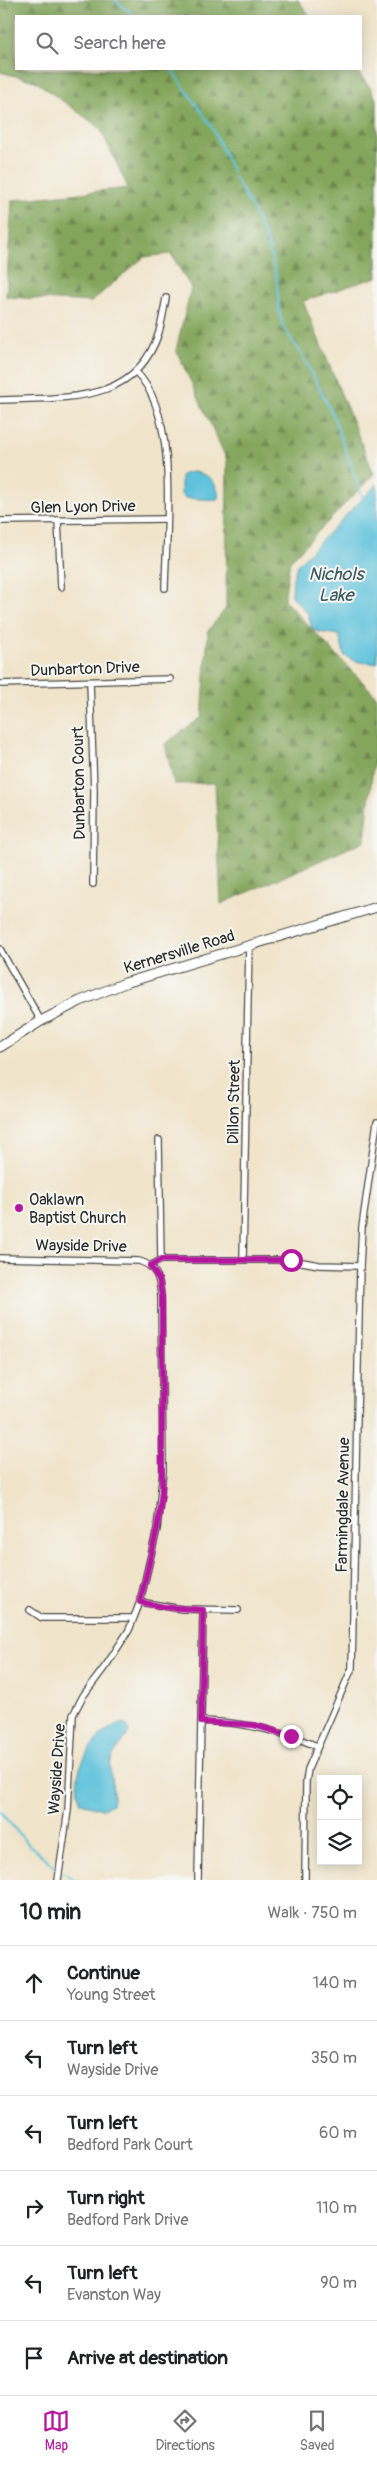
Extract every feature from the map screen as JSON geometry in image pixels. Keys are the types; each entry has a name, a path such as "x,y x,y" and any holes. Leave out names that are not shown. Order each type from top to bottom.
{"main road":[{"name":"Kernersville Road","path":"0,1046 41,1020 124,983 377,906"}],"street":[{"path":"0,400 84,397 105,391 136,372 159,333 166,298"},
{"path":"136,372 156,407 163,433 167,460 165,588"},
{"name":"Glen Lyon Drive","path":"0,521 166,519"},
{"path":"58,520 61,587"},
{"name":"Dunbarton Drive","path":"0,684 170,679"},
{"name":"Dunbarton Court","path":"90,682 94,792 93,884"},
{"name":"Dillon Street","path":"243,1260 249,945"},
{"path":"0,949 41,1020"},
{"name":"Farmingdale Avenue","path":"305,1880 306,1782 310,1760 343,1693 352,1668 360,1266 362,1227 377,1122"},
{"path":"159,1140 161,1260"},
{"name":"Wayside Drive","path":"0,1258 139,1260 150,1266 159,1279 162,1297 163,1470 157,1529 140,1602 133,1618 120,1645 83,1696 73,1715 68,1803 58,1880"},
{"path":"150,1266 161,1260 291,1260 319,1264 360,1266"},
{"path":"140,1602 164,1607 238,1610"},
{"path":"30,1610 42,1618 133,1618"},
{"path":"198,1880 203,1610"},
{"path":"201,1722 254,1725 317,1746"}],"green space":[{"path":"0,0 298,0 309,15 15,15 15,70 356,70 370,87 377,101 377,277 303,301 374,474 290,561 284,600 377,697 377,729 365,841 221,904 215,783 174,784 165,744 202,717 208,631 226,608 227,460 176,350 191,288 171,254 144,257 91,302 6,297 12,200 128,188 100,128 35,81 0,72"}],"water":[{"path":"194,472 208,477 214,482 219,497 216,500 184,498 181,494 181,476 185,473"},
{"name":"Nichols Lake","path":"377,484 377,663 368,663 355,661 344,655 339,635 319,632 312,628 308,614 292,596 293,578 297,565"},
{"path":"118,1724 125,1724 129,1730 111,1761 112,1804 102,1809 81,1803 77,1781 84,1758 99,1737"}],"waterway":[{"path":"115,0 133,15"},
{"path":"172,70 212,127 232,171"},
{"path":"234,177 252,208 268,244 277,279 279,311 283,327 303,356 332,413 363,499"},
{"path":"0,1812 28,1844 57,1868"},
{"path":"62,1872 76,1880"}],"place":[{"name":"Oaklawn Baptist Church","path":"19,1208"}],"route":[{"path":"291,1260 161,1260 150,1266 156,1271 162,1297 163,1470 157,1529 140,1602 164,1607 203,1610 201,1722 254,1725 291,1736"}]}
